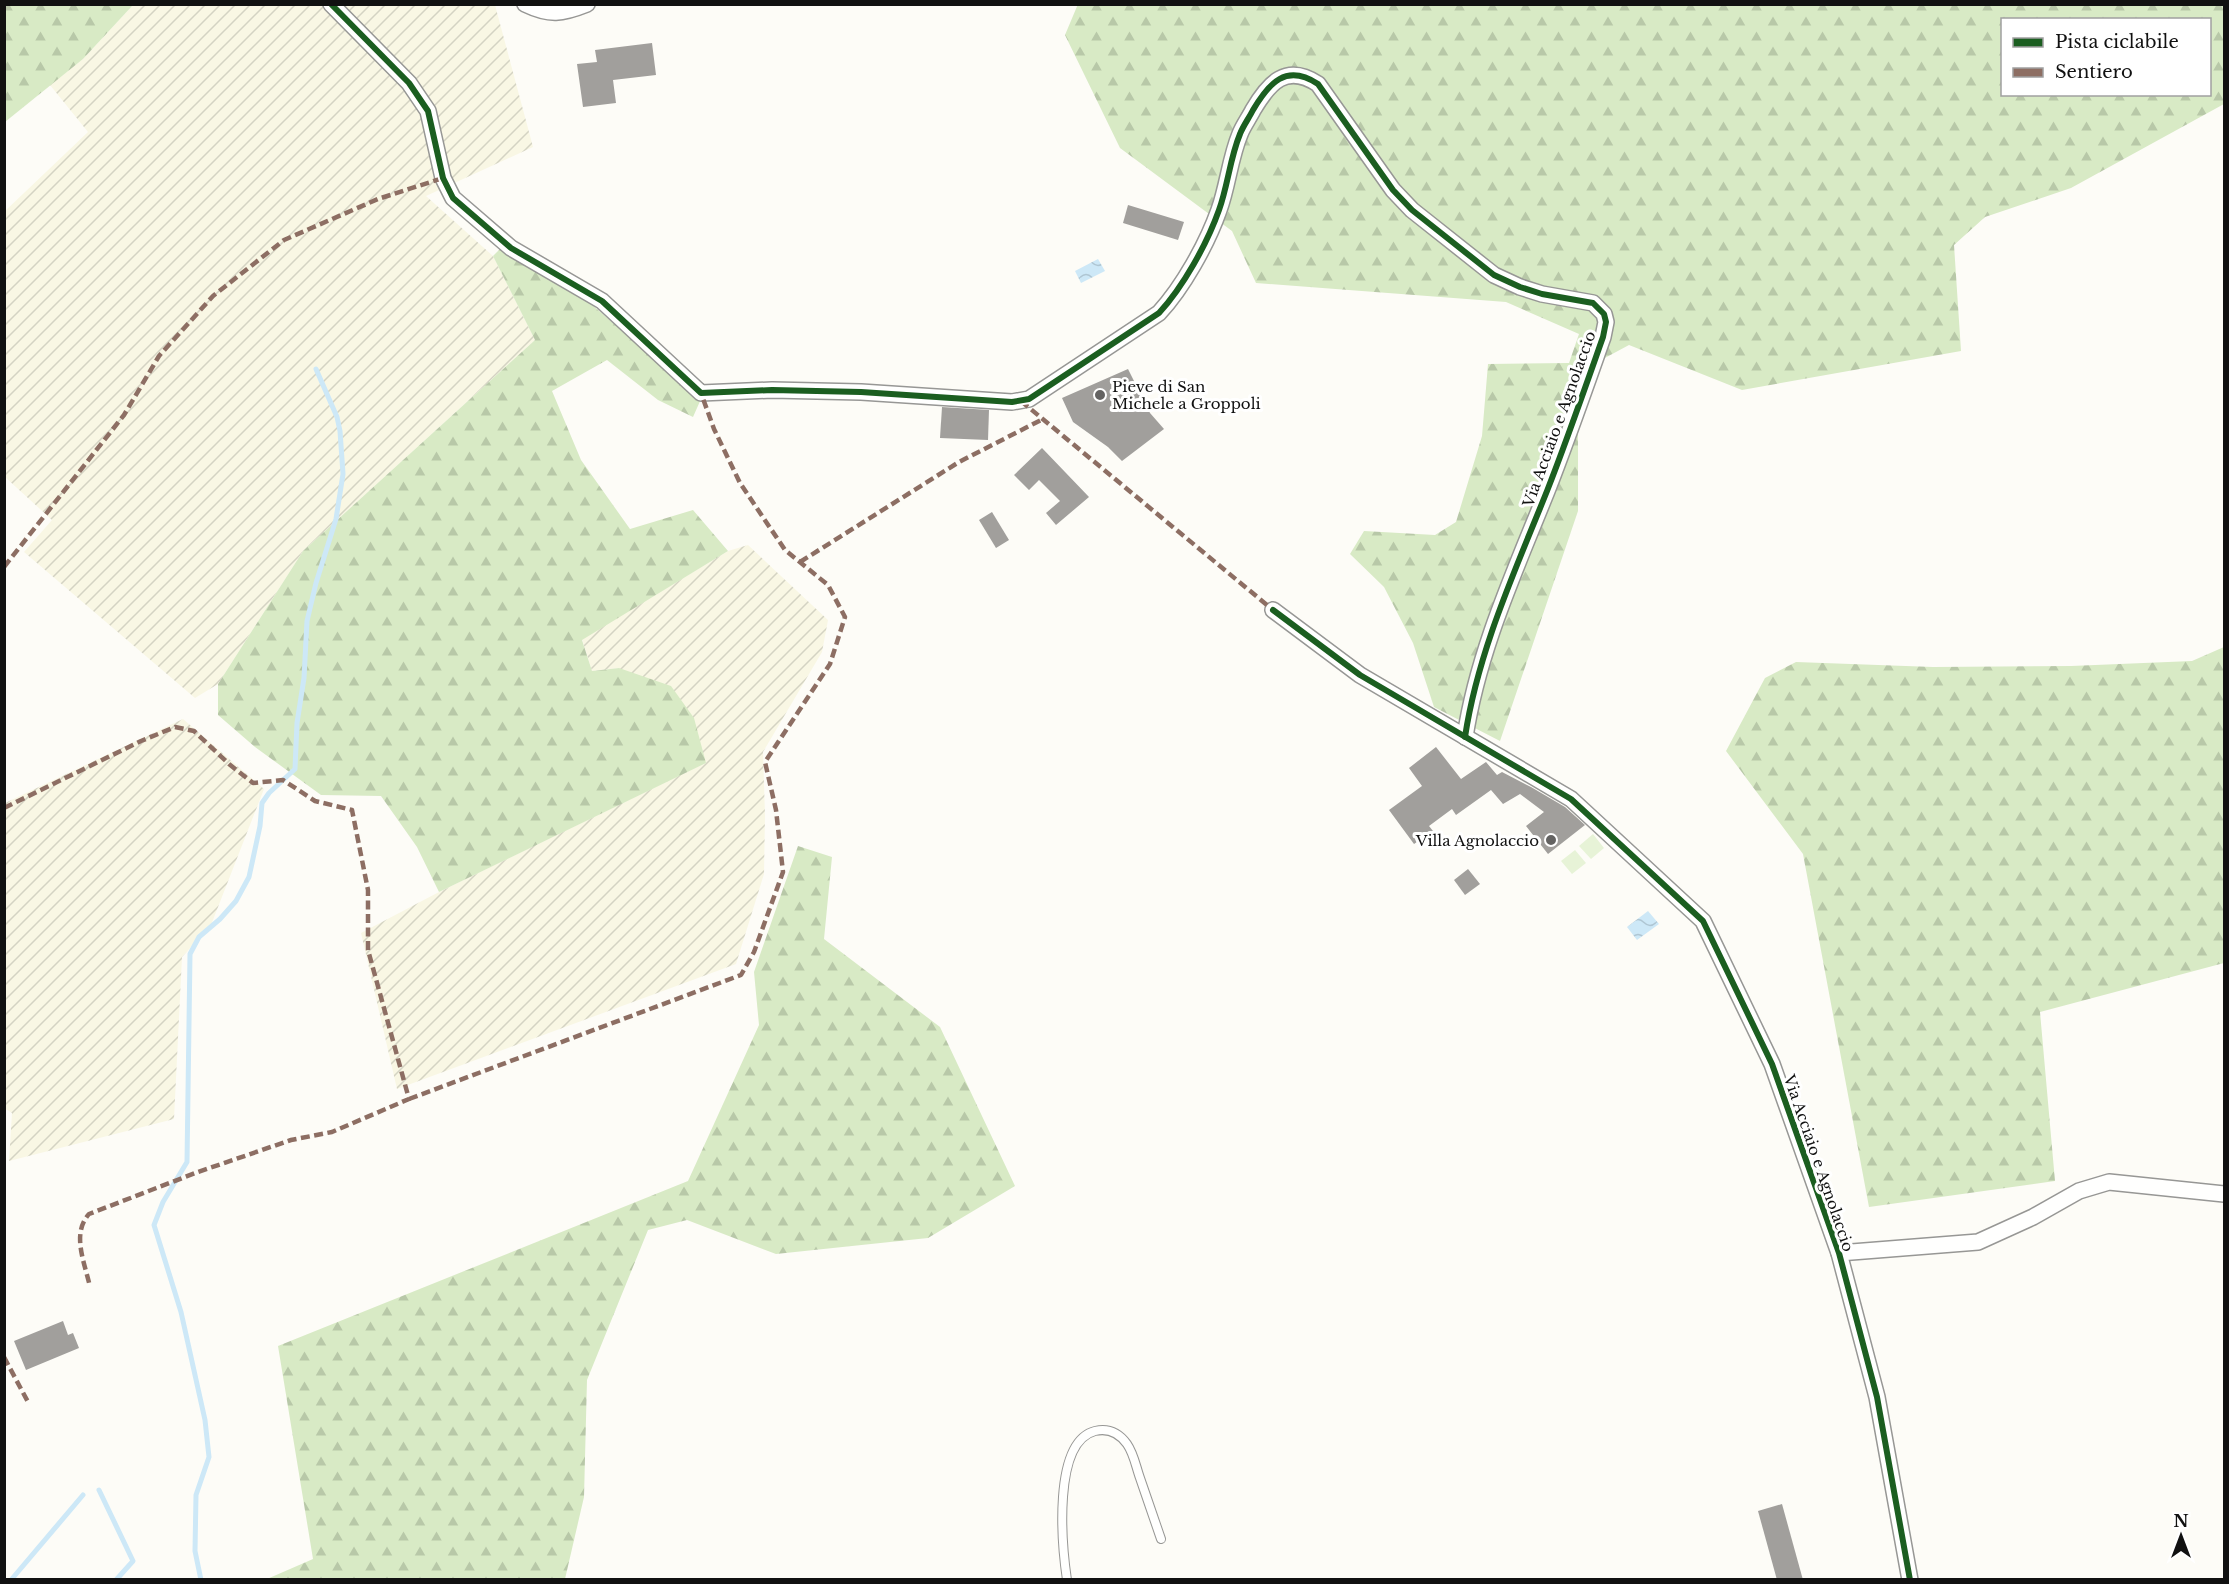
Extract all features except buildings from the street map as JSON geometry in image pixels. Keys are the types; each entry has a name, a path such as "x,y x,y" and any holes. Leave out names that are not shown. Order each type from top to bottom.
{"street":[{"name":"Via Acciaio e Agnolaccio","path":"331,4 409,83 428,111 442,178 453,198 511,249 602,301 701,393 772,390 861,392 1012,402 1029,399 1158,313 1169,302 1209,233 1220,208 1240,134 1264,92 1279,79 1295,75 1308,77 1318,84 1393,190 1412,210 1494,275 1542,294 1593,303 1604,314 1606,322 1603,337 1558,463 1498,613 1470,709 1465,737"},
{"path":"525,4 547,13 557,13 568,12 587,4"},
{"name":"Via Acciaio e Agnolaccio","path":"1274,610 1360,675 1571,799 1704,921 1772,1064 1839,1253 1877,1396 1910,1580"},
{"name":"Via Acciaio e Agnolaccio","path":"1839,1253 1978,1242 2033,1217 2079,1191 2109,1182 2224,1194"}],"lane":[{"path":"1067,1580 1062,1537 1064,1491 1070,1459 1077,1443 1083,1436 1092,1432 1102,1429 1112,1431 1127,1444 1161,1539"}],"shaded area":[{"path":"133,5 495,5 533,147 426,196 493,256 535,340 303,551 218,684 195,698 24,552 52,520 5,477 4,212 88,132 50,85 83,59"},
{"path":"748,545 828,620 822,652 763,752 764,874 736,964 397,1089 361,933 439,892 705,763 619,668 592,671 582,639 728,551"},
{"path":"183,719 264,789 211,925 182,957 174,1119 9,1161 12,1113 4,1108 5,803"}],"green space":[{"path":"5,4 133,5 83,59 5,122"},
{"path":"1078,4 2224,5 2224,104 2071,188 1985,217 1954,245 1961,351 1742,390 1629,345 1603,359 1578,432 1578,511 1500,741 1434,707 1413,643 1384,587 1350,554 1364,531 1435,535 1456,522 1482,436 1488,364 1569,363 1579,334 1506,302 1256,283 1232,231 1120,148 1065,35"},
{"path":"501,248 590,303 701,399 693,417 658,400 607,360 552,391 581,460 630,529 693,510 728,551 582,640 592,671 619,668 671,686 694,718 706,763 439,892 417,847 381,796 321,795 255,747 218,715 218,684 303,551 535,340 493,256"},
{"path":"2224,647 2224,963 2040,1012 2055,1181 1869,1207 1803,854 1726,751 1765,678 1796,662 1933,667 2071,666 2192,661"},
{"path":"1593,834 1604,848 1591,859 1579,846"},
{"path":"798,846 832,857 824,939 940,1027 1015,1186 928,1238 776,1254 687,1220 648,1230 587,1380 584,1497 565,1579 267,1579 313,1559 278,1346 688,1181 759,1025 754,972"},
{"path":"1575,850 1586,863 1572,874 1561,861"}],"water":[{"path":"1098,259 1105,271 1081,283 1075,271"},
{"path":"1648,911 1659,924 1637,940 1627,927"}],"waterway":[{"path":"201,1580 195,1551 196,1495 209,1457 205,1420 181,1312 154,1225 163,1202 187,1162 190,954 199,937 236,901 249,877 260,826 262,803 269,793 295,769 307,621 336,519 343,474 337,417 316,369"},
{"path":"99,1490 133,1561 116,1580"},
{"path":"11,1580 83,1495"}],"marked path":[{"path":"4,567 124,415 159,356 213,296 284,240 378,199 443,178"},
{"path":"409,1099 741,975 754,952 783,872 776,810 765,762 830,664 845,617 828,585 785,550 740,483 714,429 701,393"},
{"path":"1021,401 1273,610"},
{"path":"800,562 959,462 1043,419"},
{"path":"4,808 141,741 175,727 194,731 253,783 283,780 315,801 352,810 368,890 368,950 409,1099 332,1132 291,1140 198,1172 89,1214 81,1230 80,1240 90,1287"},
{"path":"4,1357 28,1402"}],"cycle path":[{"path":"331,4 409,83 428,111 443,178 453,198 511,248 602,301 701,393 772,390 861,392 1012,402 1029,399 1159,313 1185,278 1208,237 1222,201 1240,134 1259,100 1272,84 1288,76 1297,75 1318,84 1393,190 1412,210 1494,275 1542,294 1593,303 1604,314 1606,322 1603,337 1569,433 1488,642 1465,737"},
{"path":"1273,610 1360,675 1571,799 1703,921 1772,1064 1839,1253 1877,1397 1910,1580"}],"place":[{"name":"Pieve di San Michele a Groppoli","path":"1100,395"},
{"name":"Villa Agnolaccio","path":"1551,840"}]}
